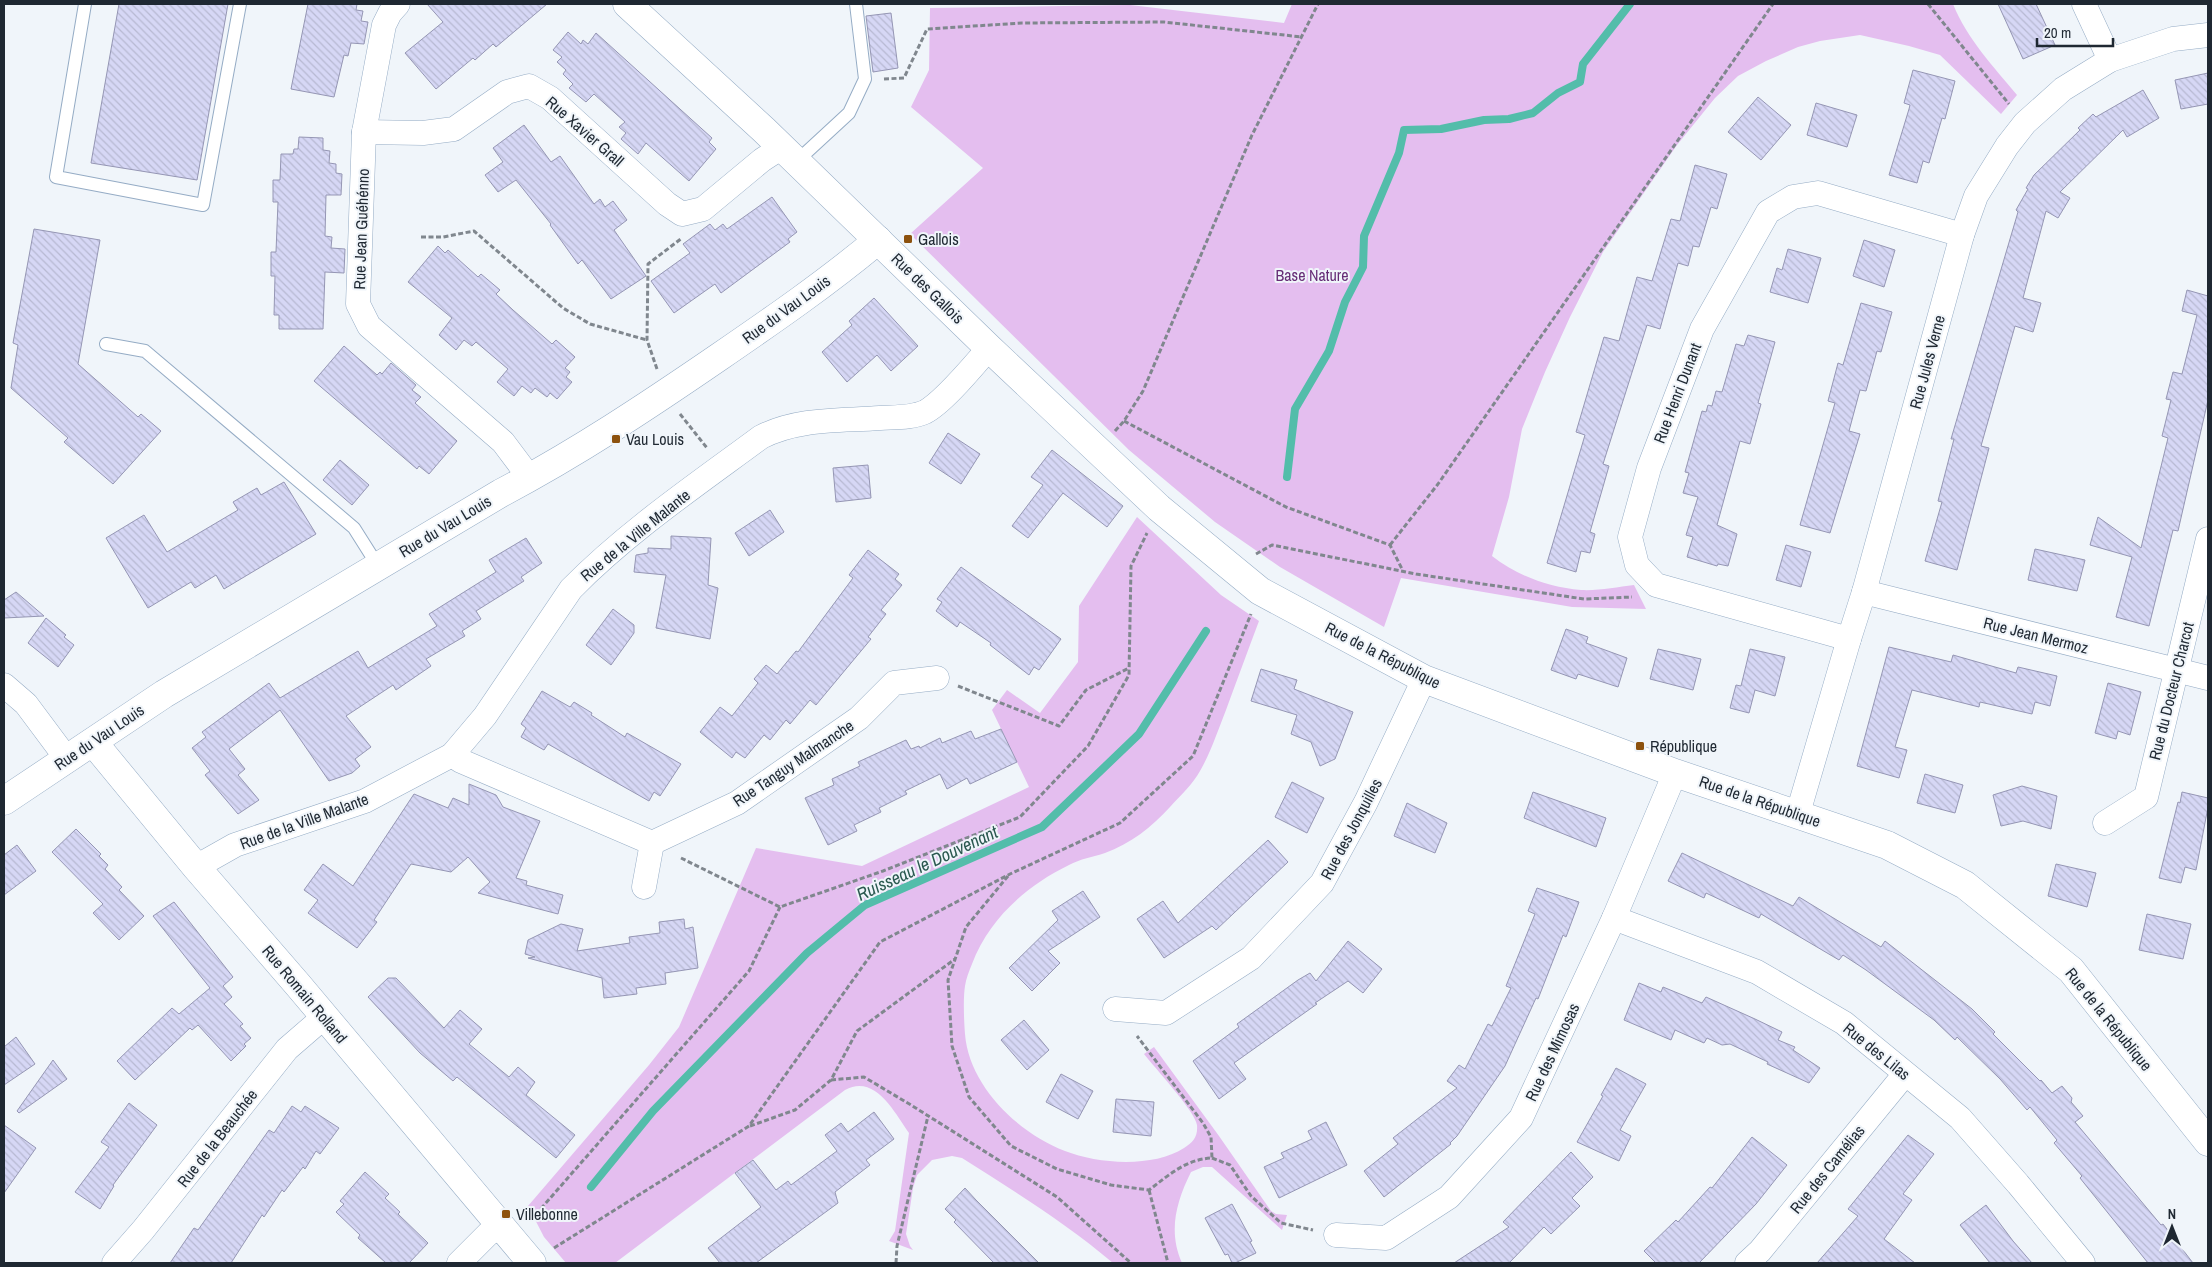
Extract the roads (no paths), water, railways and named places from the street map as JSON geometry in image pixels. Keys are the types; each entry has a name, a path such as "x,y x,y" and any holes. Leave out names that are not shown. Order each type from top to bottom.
{"main road":[{"name":"Rue des Gallois","path":"627,4 789,154 989,348 1159,508 1232,569"},
{"name":"Rue du Vau Louis","path":"4,801 164,694 530,478 665,394 756,332 841,270 878,240"},
{"name":"Rue de la République","path":"1232,569 1260,591 1424,679 1675,773 1798,813 1887,845 1965,884 2071,970 2208,1142"},
{"name":"Rue Romain Rolland","path":"93,742 324,1018 525,1242"}],"street":[{"name":"Rue Jean Guéhénno","path":"398,4 390,13 384,25 364,132 358,304 370,326 503,442 530,478"},
{"path":"2084,4 2110,60"},
{"name":"Rue Jules Verne","path":"1798,813 1864,592 1962,235 1976,196 2007,146 2025,123 2063,89 2110,60 2173,38 2208,35"},
{"name":"Rue Xavier Grall","path":"364,132 423,133 454,129 507,92 529,86 550,98 667,204 682,214 703,209 762,160 789,154"},
{"name":"Rue Henri Dunant","path":"1849,639 1656,585 1637,565 1630,537 1649,468 1702,329 1768,212 1793,196 1818,193 1962,235"},
{"name":"Rue de la Ville Malante","path":"196,867 235,846 365,801 452,755 485,716 571,589 630,537 761,437 779,428 798,423 903,417 924,412 939,402 989,348"},
{"name":"Rue du Docteur Charcot","path":"2105,823 2146,798 2208,539"},
{"name":"Rue Jean Mermoz","path":"1864,592 2208,678"},
{"name":"Rue Tanguy Malmanche","path":"652,843 737,803 859,718 894,683 937,678"},
{"name":"Rue des Jonquilles","path":"1115,1009 1166,1013 1251,958 1322,883 1366,802 1424,679"},
{"path":"4,685 26,704 67,759"},
{"path":"452,755 461,761 652,843 644,887"},
{"name":"Rue des Mimosas","path":"1336,1235 1386,1238 1449,1197 1521,1118 1614,918 1675,773"},
{"name":"Rue des Lilas","path":"1614,918 1757,972 1844,1023 1960,1118 2018,1184 2083,1263"},
{"name":"Rue de la Beauchée","path":"114,1263 143,1230 287,1049 324,1018"},
{"name":"Rue des Camélias","path":"1747,1263 1766,1243 1905,1074"},
{"path":"459,1263 488,1234 525,1242"}],"lane":[{"path":"85,4 56,177 204,206 240,4"},
{"path":"789,154 849,113 865,79 856,4"},
{"path":"106,344 145,351 354,528 378,566"}],"waterway":[{"name":"Ruisseau le Douvenant","path":"1287,477 1295,409 1329,351 1345,302 1363,267 1364,236 1399,153 1404,130 1441,129 1484,120 1509,119 1533,113 1558,93 1580,82 1583,64 1630,4"},
{"name":"Ruisseau le Douvenant","path":"591,1187 653,1111 807,953 865,905 1042,827 1139,734 1206,631"}],"place":[{"name":"Gallois","path":"908,239"},
{"name":"Vau Louis","path":"616,439"},
{"name":"République","path":"1640,746"},
{"name":"Villebonne","path":"506,1214"}],"park label":[{"name":"Base Nature","path":"1312,275"}]}
